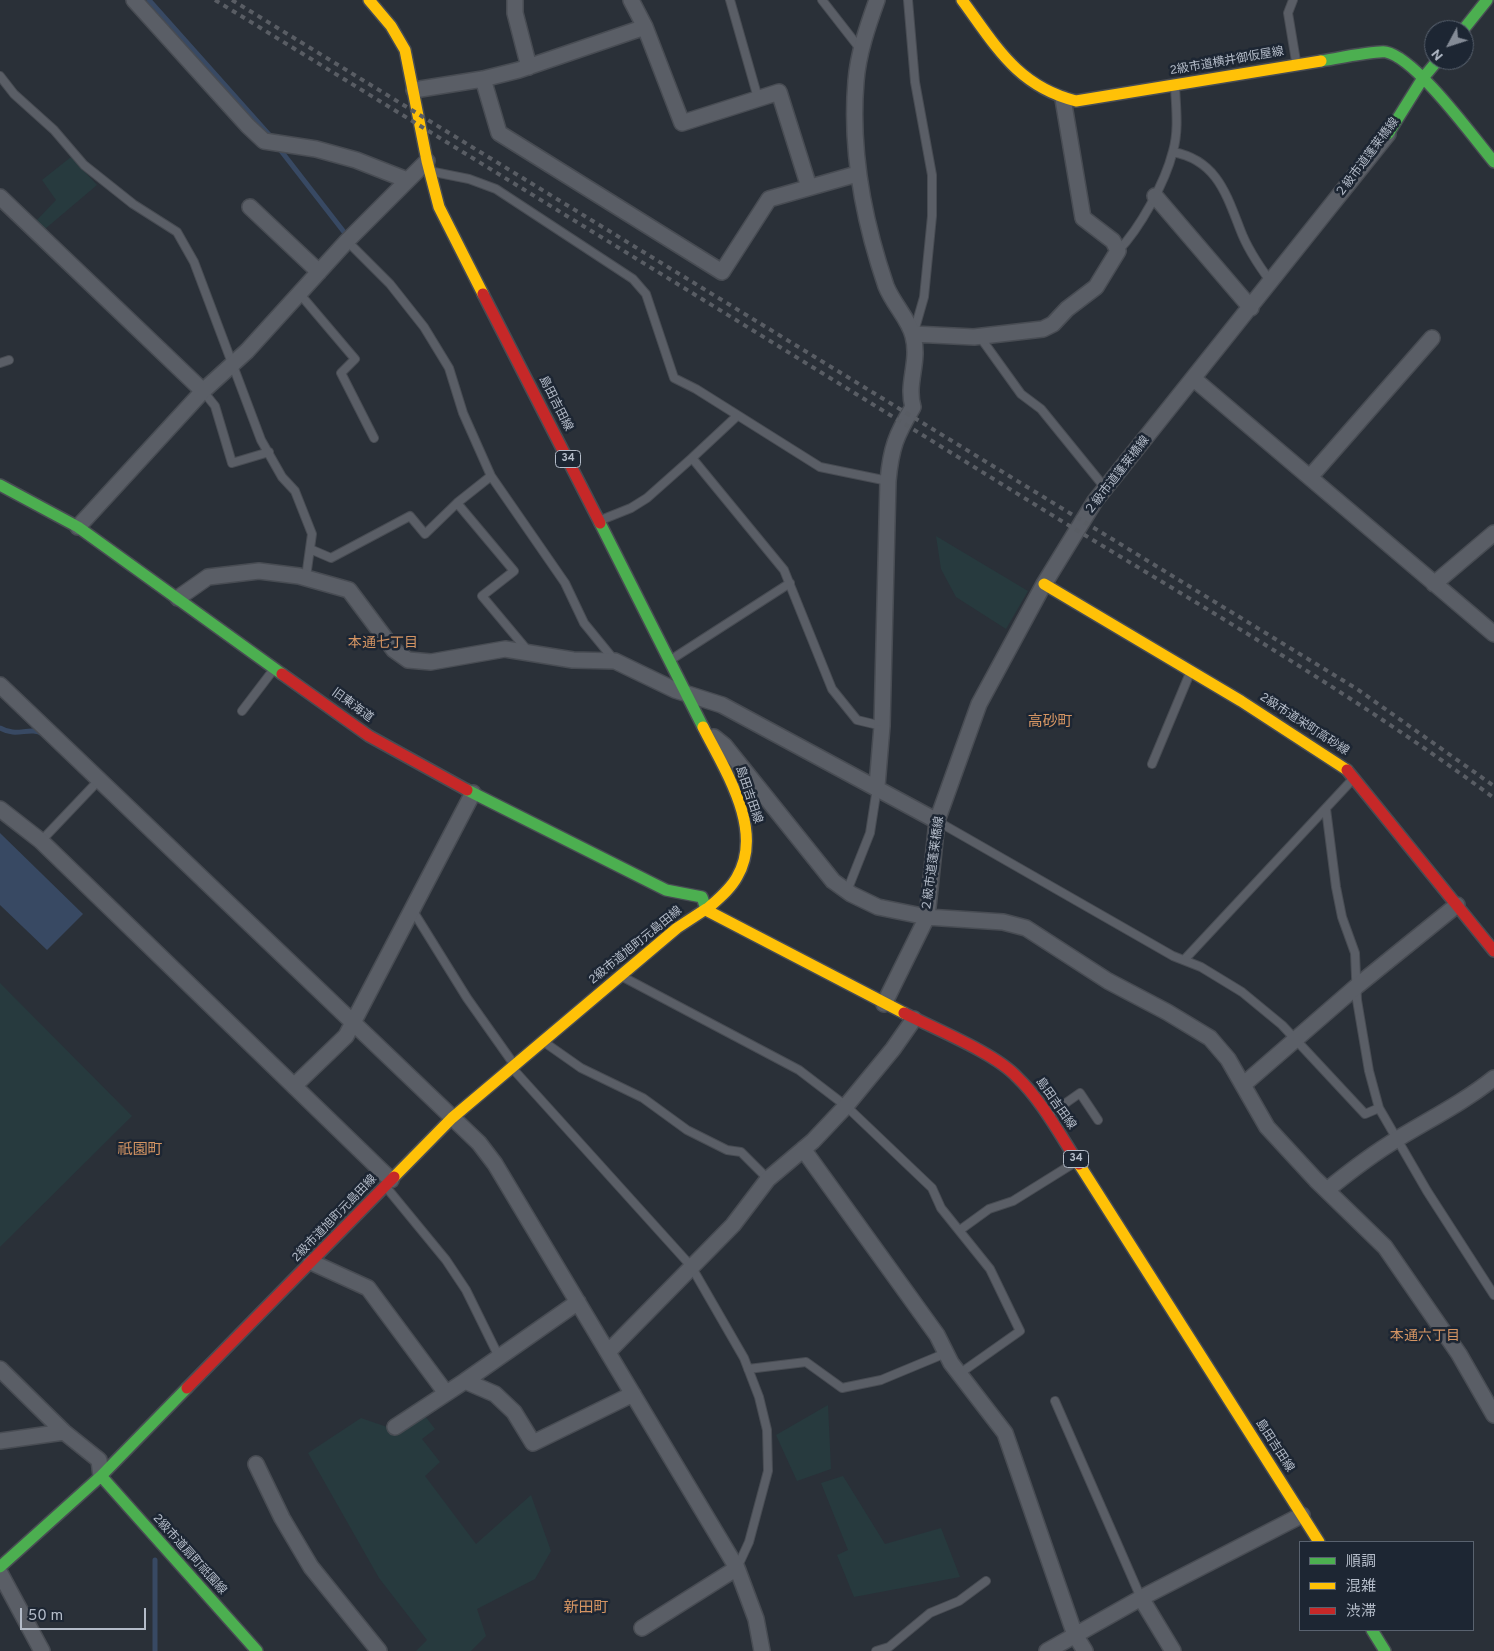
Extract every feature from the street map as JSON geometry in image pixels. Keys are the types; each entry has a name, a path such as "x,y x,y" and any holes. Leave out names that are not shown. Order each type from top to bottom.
{"street":[{"path":"134,0 248,126 264,141 316,149 356,160 407,180"},
{"name":"島田吉田線","path":"369,0 391,26 405,50 428,166 439,207 708,732 728,776 747,826 746,851 738,876 706,910 993,1059 1017,1076 1048,1116 1318,1541"},
{"path":"515,0 515,13 529,66"},
{"path":"631,0 646,27 682,123 779,92 809,188"},
{"path":"877,0 862,51 856,80 854,127 857,174 870,237 887,288 913,334 917,357 910,394 913,407 895,437 890,456 882,726 877,786"},
{"name":"2級市道横井御仮屋線","path":"962,0 1018,72 1031,84 1063,99 1076,102 1297,64 1386,52 1400,59 1424,78 1494,162"},
{"path":"1471,20 1487,0"},
{"path":"414,90 483,79 529,66 646,27"},
{"name":"２級市道蓬莱橋線","path":"884,1004 926,917 937,820 980,704 1044,584 1095,501 1388,134 1430,70"},
{"path":"483,79 499,133 722,272 769,199 857,174"},
{"path":"913,334 980,337 1043,329 1054,324 1067,308 1096,287 1118,251 1113,241 1083,218 1063,99"},
{"path":"78,527 203,391 232,364 347,241 407,180 428,166"},
{"path":"1155,196 1251,308"},
{"path":"0,197 203,391"},
{"path":"250,207 319,272"},
{"path":"1310,477 1432,338"},
{"path":"1194,379 1494,634"},
{"name":"旧東海道","path":"0,485 78,527 369,736 438,776 666,890 702,897 706,910"},
{"path":"1434,584 1494,533"},
{"path":"178,598 208,577 260,571 306,577 349,590 394,650 408,660 431,662 506,649 573,660 615,661 690,696 722,705 877,786 937,820"},
{"name":"2級市道栄町高砂線","path":"1044,584 1241,701 1355,777 1494,952"},
{"path":"0,685 479,1143 495,1164 738,1568 756,1619 762,1651"},
{"path":"708,732 724,745 833,881 847,891 878,907 926,917 1003,922 1026,928 1108,981 1210,1038 1228,1060 1267,1127 1326,1190 1385,1247 1459,1354 1494,1415"},
{"path":"294,1086 346,1036 473,793"},
{"path":"0,809 41,841 294,1086 389,1183"},
{"path":"1243,1085 1357,986 1457,905"},
{"name":"2級市道旭町元島田線","path":"0,1567 101,1476 452,1118 619,975 677,928 706,910"},
{"path":"608,1352 733,1225 768,1179 803,1149 846,1106 914,1019"},
{"path":"1326,1190 1354,1168 1397,1139 1469,1097 1494,1078"},
{"path":"803,1149 937,1335 959,1374 1005,1433 1075,1634 1085,1651"},
{"path":"311,1262 368,1288 446,1393"},
{"path":"395,1428 578,1302"},
{"path":"0,1369 64,1432 100,1460 101,1476"},
{"path":"465,1381 495,1394 514,1412 533,1443 633,1394"},
{"path":"0,1441 64,1432"},
{"path":"256,1464 282,1518 311,1567 379,1651"},
{"name":"2級市道扇町祇園線","path":"101,1476 257,1651"},
{"path":"1047,1651 1141,1598 1302,1515"},
{"path":"642,1628 738,1568"},
{"path":"0,1573 42,1651"},
{"path":"1141,1598 1173,1651"},
{"path":"1373,1631 1385,1651"}],"lane":[{"path":"730,0 758,98"},
{"path":"822,0 862,51"},
{"path":"908,0 915,82 932,175 932,200 924,298 913,334"},
{"path":"1293,0 1288,12 1297,64"},
{"path":"0,76 14,94 54,130 84,166 133,204 177,232 194,262 261,440 270,452 282,477 295,491 312,534 306,577"},
{"path":"1118,251 1133,235 1155,196 1173,152 1176,132 1175,85"},
{"path":"1173,152 1199,160 1214,176 1232,204 1240,229 1257,262 1271,282"},
{"path":"428,166 496,189 633,279 646,294 674,378 696,389 820,467 888,481"},
{"path":"347,241 390,284 424,327 449,368 463,413 491,476 565,583 584,623 615,661"},
{"path":"299,293 355,359 341,373 374,438"},
{"path":"980,337 1022,394 1040,409 1106,489"},
{"path":"0,363 9,360"},
{"path":"203,391 215,406 232,463 270,452"},
{"path":"600,520 631,508 647,498 737,416"},
{"path":"692,458 784,570 832,689 857,720 882,726"},
{"path":"310,549 331,558 410,516 425,534 457,503 491,476"},
{"path":"457,503 514,571 482,596 529,653"},
{"path":"671,660 790,582"},
{"path":"242,711 276,668"},
{"path":"1152,764 1191,671"},
{"path":"1184,960 1355,777"},
{"path":"41,841 100,779"},
{"path":"847,891 870,833 877,786"},
{"path":"1326,809 1336,887 1342,917 1355,953 1357,986 1368,1071 1379,1108 1427,1191 1494,1294"},
{"path":"937,820 1072,900 1173,956 1218,976 1242,992 1282,1025 1364,1114 1379,1108"},
{"path":"413,911 467,998 513,1066 691,1266 748,1369 759,1397 767,1430 768,1471 749,1542 738,1568"},
{"path":"619,975 799,1070 846,1106 932,1188 942,1208 990,1269 1020,1331 959,1374"},
{"path":"543,1041 582,1068 643,1098 687,1130 727,1150 741,1152 768,1179"},
{"path":"1048,1116 1080,1092 1098,1120"},
{"path":"960,1230 989,1210 1014,1201 1077,1161"},
{"path":"389,1183 466,1290 499,1357"},
{"path":"748,1369 806,1362 842,1388 881,1380 946,1353"},
{"path":"1054,1401 1141,1598"},
{"path":"876,1651 889,1647 930,1613 959,1600 986,1580"}],"green space":[{"path":"71,157 97,185 45,229 36,221 56,200 42,180"},
{"path":"936,536 1028,591 1006,629 956,597 941,569"},
{"path":"0,983 132,1116 0,1247"},
{"path":"828,1405 831,1469 797,1481 776,1435"},
{"path":"419,1408 435,1429 422,1439 440,1462 425,1476 476,1544 531,1495 551,1551 535,1579 477,1609 486,1636 471,1651 416,1651 427,1640 379,1578 308,1453 361,1418 393,1429"},
{"path":"843,1476 885,1544 941,1528 960,1577 854,1597 837,1555 848,1550 821,1483"}],"water":[{"path":"0,833 83,914 47,950 0,905"}],"waterway":[{"path":"149,0 272,138"},
{"path":"278,147 344,232"},
{"path":"0,728 12,732 33,731 43,734"},
{"path":"155,1560 155,1651"}],"railway":[{"path":"215,0 1261,642 1379,717 1494,798"},
{"path":"232,0 1357,689 1494,786"}],"traffic: fast":[{"path":"1471,20 1487,0"},
{"path":"1321,61 1381,52 1398,57 1413,68 1428,83 1494,162"},
{"path":"1388,134 1430,70"},
{"path":"0,485 78,527 282,674"},
{"path":"600,523 703,727"},
{"path":"467,790 666,890 702,897 706,909"},
{"path":"0,1567 101,1476 187,1388"},
{"path":"101,1476 257,1651"},
{"path":"1373,1631 1385,1651"}],"traffic: slow":[{"path":"369,0 391,26 405,50 427,161 439,207 483,294"},
{"path":"962,0 997,48 1023,75 1056,94 1076,101 1321,61"},
{"path":"1044,584 1241,701 1347,770"},
{"path":"703,727 738,800 744,820 746,840 744,859 737,877 727,891 706,910 904,1013"},
{"path":"394,1177 452,1118 677,928 706,909"},
{"path":"1079,1164 1318,1541"}],"traffic: jam":[{"path":"483,294 600,523"},
{"path":"282,674 369,736 467,790"},
{"path":"1347,770 1494,951"},
{"path":"904,1013 980,1050 1007,1068 1035,1097 1079,1164"},
{"path":"187,1388 394,1177"}],"district":[{"name":"本通七丁目","path":"383,644"},
{"name":"高砂町","path":"1050,723"},
{"name":"祇園町","path":"140,1151"},
{"name":"本通六丁目","path":"1425,1337"},
{"name":"新田町","path":"586,1609"}]}
